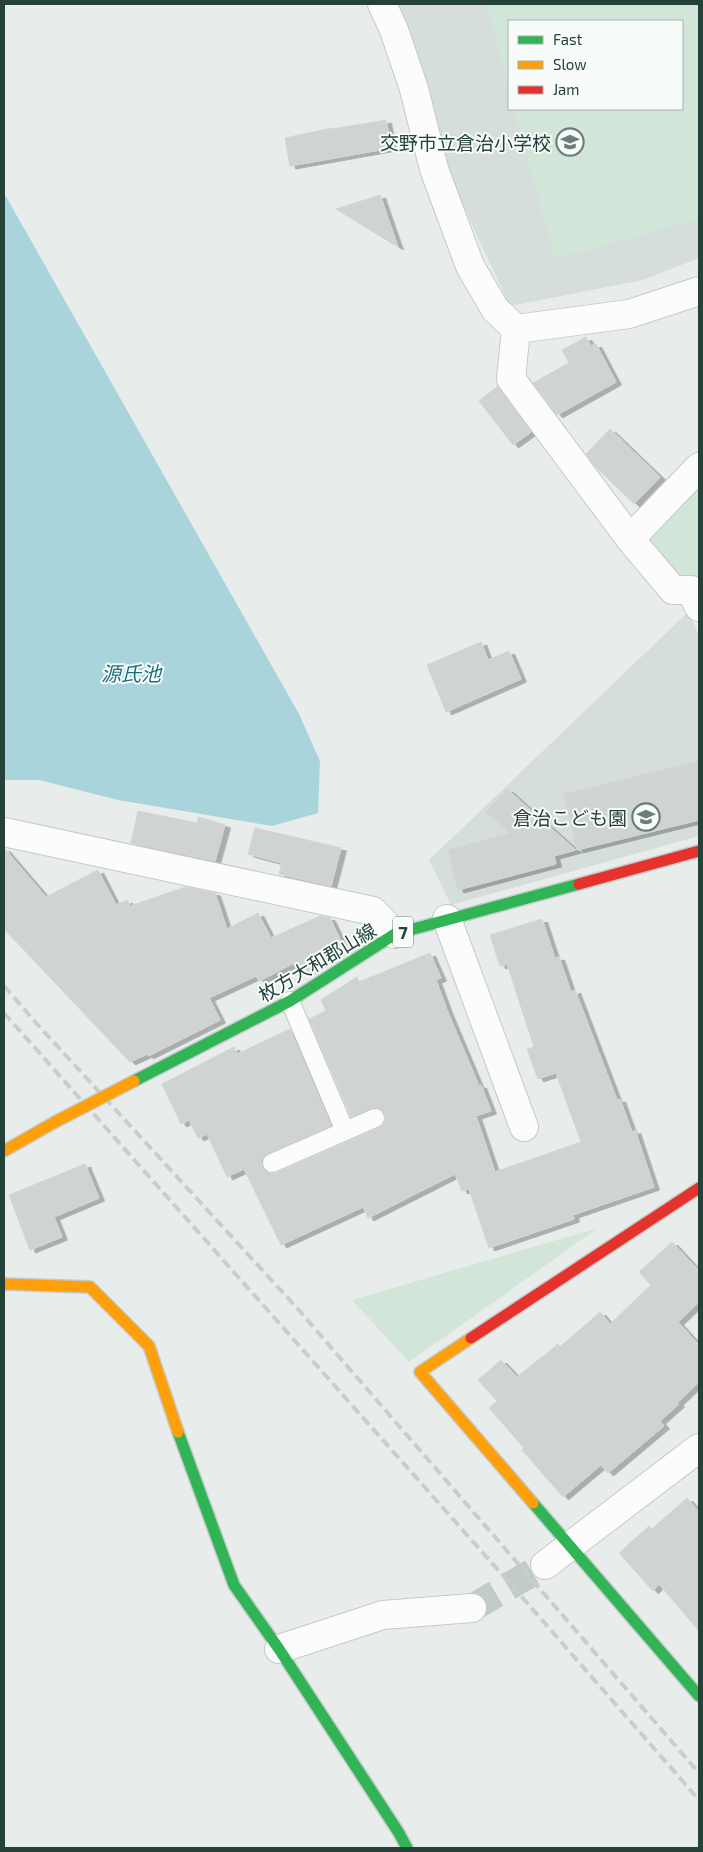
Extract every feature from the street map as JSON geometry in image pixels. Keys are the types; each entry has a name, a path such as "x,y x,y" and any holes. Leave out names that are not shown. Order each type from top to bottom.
{"street":[{"path":"382,4 394,30 414,89 434,168 470,266 495,309 516,329"},
{"path":"516,329 629,314 699,291"},
{"path":"516,329 511,379 630,539 673,590 690,590 699,606"},
{"path":"630,539 699,467"},
{"path":"4,832 373,910 395,934"},
{"name":"枚方大和郡山線","path":"4,1152 55,1122 290,1001 395,934 699,851"},
{"path":"448,919 524,1127"},
{"path":"699,1188 420,1372 699,1696"},
{"path":"4,1284 90,1287 149,1346 191,1471 234,1585 279,1649 407,1848"},
{"path":"545,1565 699,1448"},
{"path":"279,1649 383,1615 472,1608"}],"lane":[{"path":"290,1001 345,1131"},
{"path":"272,1164 375,1118"}],"shaded area":[{"name":"交野市立倉治小学校","path":"397,4 699,4 699,258 643,280 510,306 449,176 412,36"},
{"path":"688,612 699,635 699,836 451,905 429,860"}],"green space":[{"path":"486,4 699,4 699,219 555,259 514,110 683,110 683,20 508,20 508,86"},
{"path":"699,484 699,589 693,579 672,574 649,539"},
{"path":"598,1228 409,1362 352,1300"}],"water":[{"name":"源氏池","path":"4,193 299,714 320,761 318,813 272,826 118,800 39,780 4,780"}],"building":[{"path":"386,120 391,148 290,166 285,138 332,128"},
{"path":"380,195 398,247 336,209"},
{"path":"586,337 591,346 596,344 616,382 557,415 533,383 569,363 562,350"},
{"path":"498,386 531,432 513,445 479,401"},
{"path":"610,429 660,477 634,504 594,465 586,454"},
{"path":"481,642 488,660 509,651 521,679 446,712 427,665"},
{"path":"699,761 699,820 577,850 564,794"},
{"path":"507,789 576,850 554,856 556,864 458,890 448,850 510,833 486,812"},
{"path":"138,811 197,823 199,817 225,825 215,861 131,843"},
{"path":"255,828 341,848 331,886 279,874 282,863 248,854"},
{"path":"4,848 46,897 98,870 116,905 127,900 130,906 186,887 215,893 227,929 258,913 271,938 320,916 330,918 344,948 307,972 303,964 298,966 296,962 259,981 256,976 209,998 220,1020 148,1056 147,1054 130,1062 4,929"},
{"path":"542,919 555,958 559,957 571,992 575,990 617,1100 620,1099 632,1132 635,1130 654,1187 573,1215 574,1219 489,1248 469,1189 462,1191 455,1174 368,1218 363,1207 281,1245 244,1169 227,1177 207,1134 198,1138 189,1120 181,1124 162,1084 234,1047 237,1054 290,1029 331,1126 267,1154 261,1162 265,1171 276,1173 379,1128 386,1119 384,1113 377,1108 371,1108 351,1117 309,1019 326,1011 321,1000 357,977 359,982 430,953 441,978 436,980 447,1010 491,1111 476,1116 495,1172 581,1142 556,1073 538,1079 527,1049 534,1047 507,964 500,966 490,935"},
{"path":"85,1164 99,1198 54,1217 62,1237 30,1250 9,1195"},
{"path":"672,1242 699,1271 699,1302 678,1322 699,1345 699,1382 660,1421 664,1426 608,1473 601,1465 563,1497 489,1408 497,1401 478,1380 501,1360 517,1377 558,1344 560,1347 600,1312 610,1324 651,1285 639,1272"},
{"path":"687,1498 699,1512 699,1631 659,1584 653,1591 619,1553 649,1526 652,1529"}],"tunnel":[{"path":"472,1608 545,1565"}],"railway":[{"path":"4,986 297,1308 699,1773"},
{"path":"4,1013 515,1589 699,1800"}],"traffic: fast":[{"path":"134,1081 290,1001 395,934 579,884"},
{"path":"178,1432 234,1585 279,1649 407,1848"},
{"path":"533,1503 699,1696"}],"traffic: slow":[{"path":"55,1122 134,1081"},
{"path":"4,1151 55,1122"},
{"path":"4,1284 90,1287 149,1346 178,1432"},
{"path":"471,1338 420,1372 533,1503"}],"traffic: jam":[{"path":"579,884 699,851"},
{"path":"471,1338 699,1188"}],"place":[{"name":"交野市立倉治小学校","path":"570,142"},
{"name":"倉治こども園","path":"646,817"}]}
